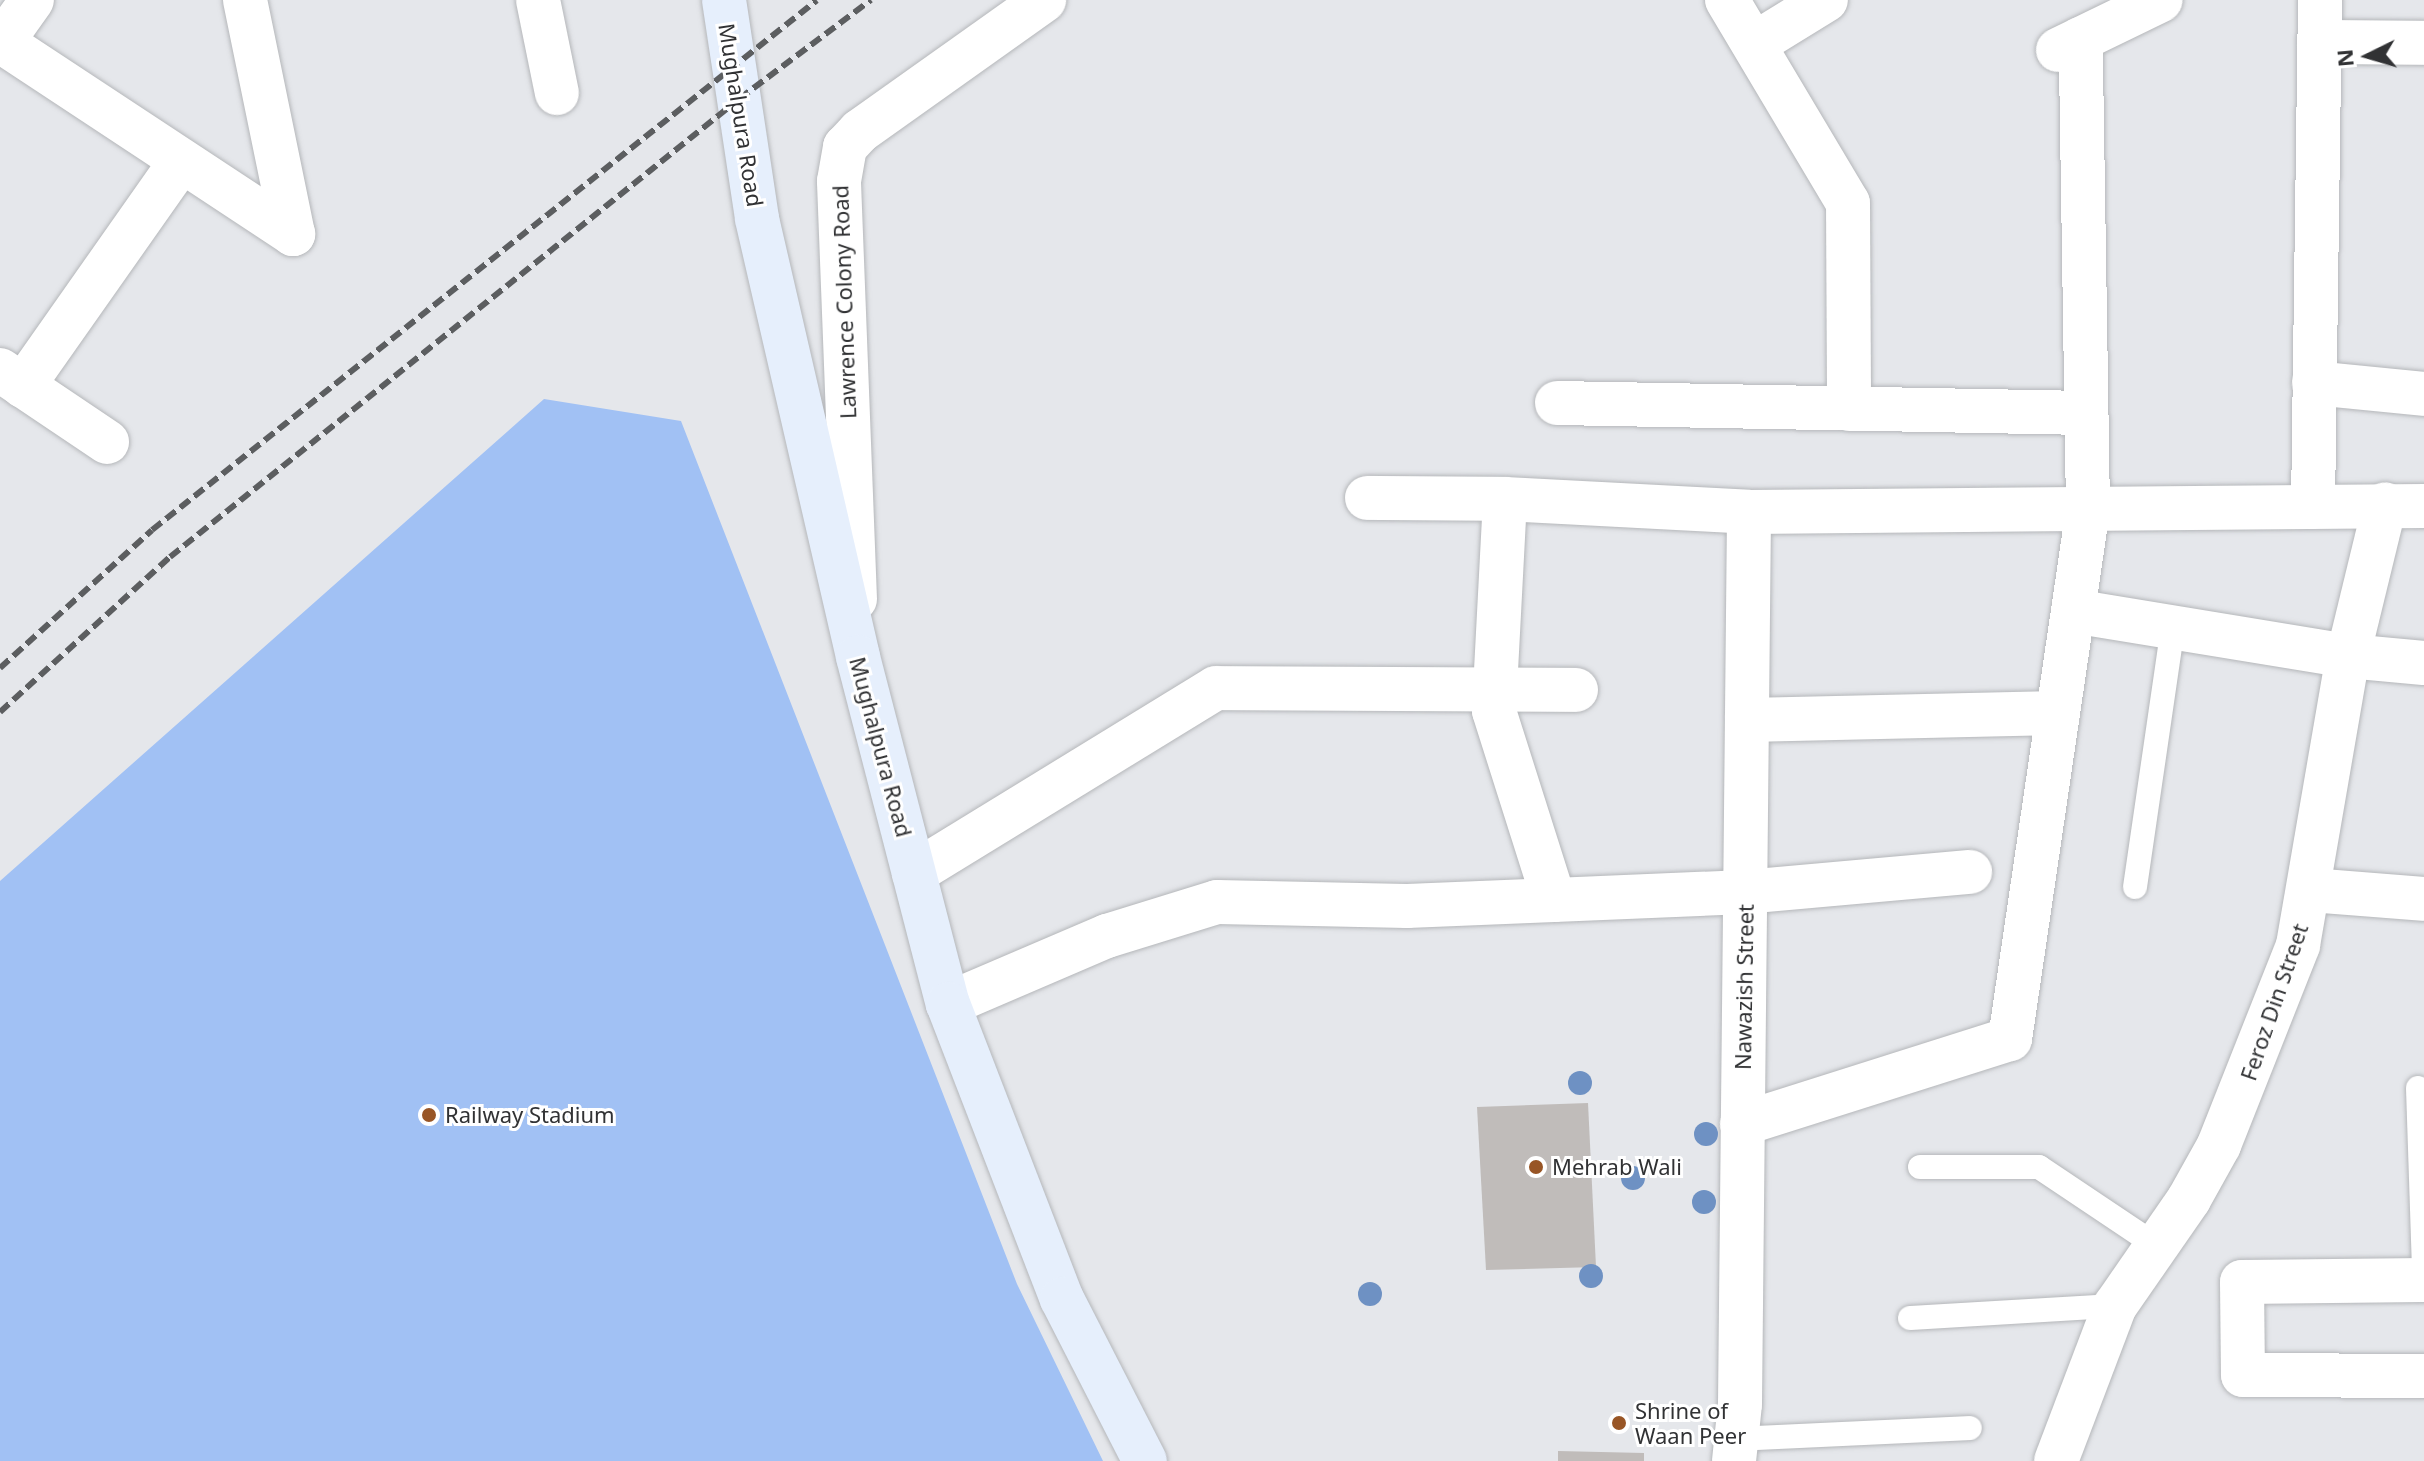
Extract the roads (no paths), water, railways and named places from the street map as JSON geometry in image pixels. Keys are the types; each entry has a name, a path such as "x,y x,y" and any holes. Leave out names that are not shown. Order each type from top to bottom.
{"main road":[{"name":"Mughalpura Road","path":"724,0 757,219 858,657 948,1004 1062,1299 1145,1461"}],"street":[{"path":"32,0 1,44 293,234 245,0"},
{"path":"538,0 557,93"},
{"name":"Lawrence Colony Road","path":"858,657 839,181 845,147 860,131 1044,0"},
{"path":"1727,0 1756,43 1848,203 1849,409"},
{"path":"1756,43 1826,0"},
{"path":"1742,1124 2010,1039 2088,509 2070,45 2161,0"},
{"path":"2313,507 2319,21 2424,43"},
{"path":"107,442 12,378 181,161"},
{"path":"2314,383 2424,394"},
{"path":"1557,403 2086,413"},
{"path":"1367,498 1505,499 1749,512 2405,505"},
{"path":"1505,499 1494,711 1554,900"},
{"name":"Feroz Din Street","path":"2056,1461 2115,1306 2157,1246 2219,1145 2268,1031 2298,945 2310,890 2348,656 2405,505"},
{"name":"Nawazish Street","path":"1735,1450 1749,512"},
{"path":"2073,611 2348,656 2424,663"},
{"path":"914,873 1216,688 1576,690"},
{"path":"1747,720 2058,713"},
{"path":"948,1004 1107,936 1217,902 1407,906 1745,892 1970,872"},
{"path":"2310,890 2424,899"},
{"path":"2424,1280 2242,1282 2243,1375 2424,1376"}],"lane":[{"path":"2135,887 2173,626"},
{"path":"2418,1088 2424,1267"},
{"path":"1920,1167 2039,1167 2157,1246"},
{"path":"1910,1318 2115,1306"},
{"path":"1735,1450 1970,1428"}],"railway":[{"path":"0,668 152,530 817,0"},
{"path":"0,712 170,557 739,99 871,0"}],"place":[{"name":"Railway Stadium","path":"429,1115"},
{"name":"Mehrab Wali","path":"1536,1167"},
{"name":"Shrine of Waan Peer","path":"1619,1423"}]}
